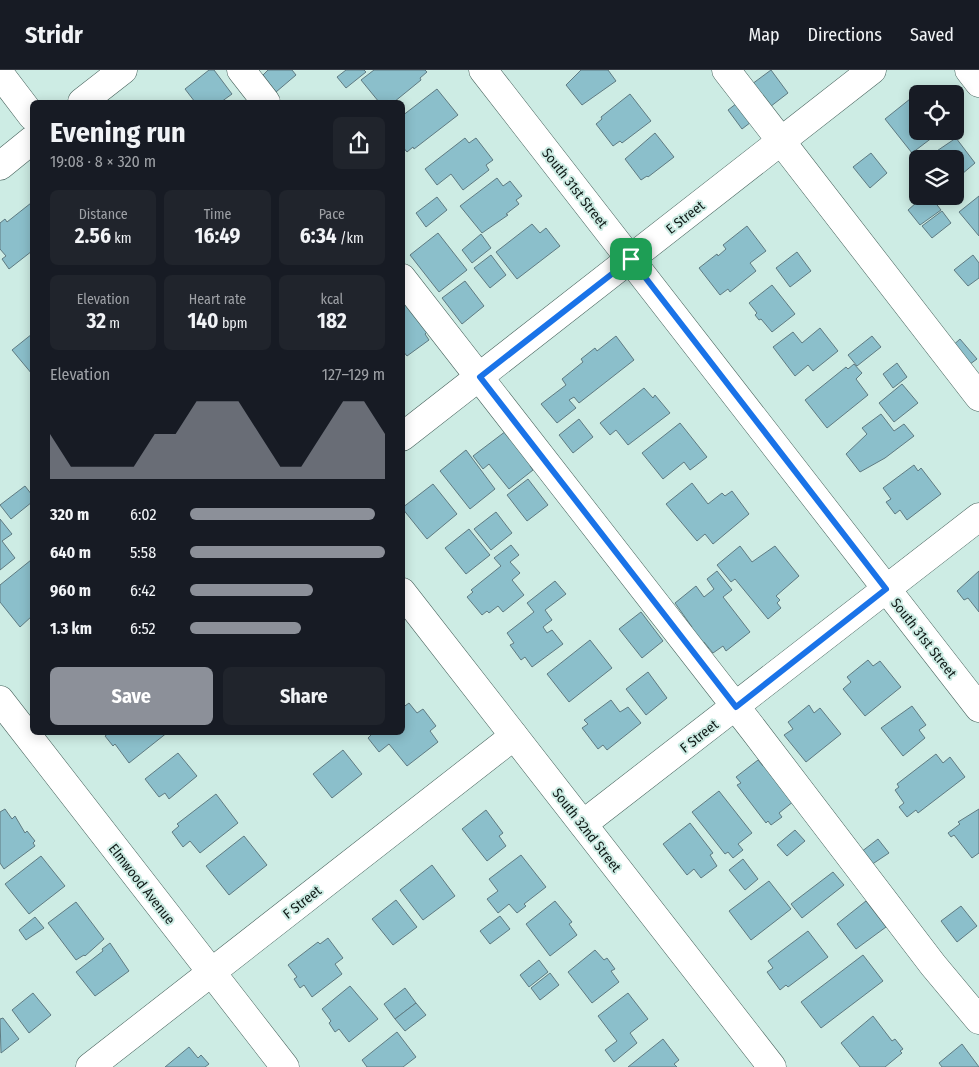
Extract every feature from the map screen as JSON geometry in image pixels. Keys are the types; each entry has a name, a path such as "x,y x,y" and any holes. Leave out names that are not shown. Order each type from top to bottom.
{"street":[{"path":"85,100 123,70"},
{"path":"241,70 264,100"},
{"name":"South 31st Street","path":"483,70 979,708"},
{"path":"726,70 979,397"},
{"name":"E Street","path":"405,435 872,70"},
{"path":"969,70 979,83"},
{"path":"0,74 30,113"},
{"path":"0,166 30,142"},
{"path":"405,282 736,707 933,965 979,1020"},
{"name":"F Street","path":"583,824 979,517"},
{"name":"South 32nd Street","path":"405,596 772,1067"},
{"name":"Elmwood Avenue","path":"0,700 285,1067"},
{"name":"F Street","path":"90,1067 514,736"}],"building":[{"path":"209,70 214,70 232,94 224,100 193,100 185,89"},
{"path":"268,70 292,70 296,75 276,92 263,75"},
{"path":"346,70 364,70 366,72 346,88 337,77"},
{"path":"374,70 425,70 427,72 420,78 421,80 396,100 377,100 361,80"},
{"path":"581,70 608,70 616,81 582,105 566,85"},
{"path":"771,70 788,93 766,110 748,87"},
{"path":"437,89 458,115 414,149 413,147 407,152 405,150 405,114"},
{"path":"630,94 651,121 622,143 620,141 613,146 596,124 602,119 601,117"},
{"path":"741,100 755,119 742,129 728,110"},
{"path":"909,100 909,140 929,140 916,150 910,150 885,119"},
{"path":"655,133 674,157 648,177 641,180 625,159"},
{"path":"465,138 469,143 476,138 493,160 486,165 489,170 463,190 451,174 437,185 425,169"},
{"path":"953,140 958,140 975,163 964,172 964,150 938,150"},
{"path":"871,153 887,173 870,188 853,167"},
{"path":"497,178 503,186 510,181 522,196 516,200 519,204 506,214 508,215 482,233 460,206"},
{"path":"979,196 979,236 959,212"},
{"path":"437,197 447,210 426,227 416,213"},
{"path":"30,204 30,253 9,269 2,259 6,256 0,249 0,223 5,219 7,222"},
{"path":"914,205 937,205 941,210 920,225 908,210"},
{"path":"942,211 951,223 932,238 922,226"},
{"path":"532,224 540,233 546,228 560,246 517,279 496,252"},
{"path":"747,226 766,251 750,263 756,271 730,292 728,289 720,295 699,268 726,249 723,245"},
{"path":"438,233 467,270 439,292 410,255"},
{"path":"481,234 491,248 472,263 462,250"},
{"path":"797,252 811,271 790,287 776,268"},
{"path":"491,255 506,275 490,288 474,268"},
{"path":"973,255 979,263 979,278 968,286 954,270"},
{"path":"465,281 484,306 462,324 442,298"},
{"path":"772,285 795,314 772,332 755,315 757,313 749,303"},
{"path":"405,302 427,332 425,334 429,340 407,356 405,354"},
{"path":"820,328 838,351 813,371 808,365 795,376 773,347 793,332 802,343"},
{"path":"30,336 30,372 12,350"},
{"path":"616,336 634,360 579,403 574,397 569,400 576,408 557,423 541,404 566,385 562,379 583,362 581,359 595,348 597,351"},
{"path":"872,336 881,347 857,366 848,355"},
{"path":"960,339 977,359 966,367 950,348"},
{"path":"897,363 907,377 893,388 883,374"},
{"path":"854,364 862,373 856,379 868,395 827,428 805,400 846,367 848,369"},
{"path":"902,384 918,403 894,422 879,403"},
{"path":"644,388 653,398 655,395 670,413 628,445 616,430 610,435 600,423"},
{"path":"881,414 894,431 904,424 914,436 885,458 860,472 846,454 867,434 862,428"},
{"path":"579,419 593,437 573,453 559,435"},
{"path":"680,423 707,457 690,470 684,462 663,479 642,453"},
{"path":"506,431 532,464 530,466 533,470 509,489 489,464 483,469 473,456"},
{"path":"466,450 495,489 470,509 440,471"},
{"path":"914,465 918,471 921,468 941,494 907,520 900,510 895,514 886,502 891,499 883,488"},
{"path":"528,479 548,505 527,521 507,495"},
{"path":"692,483 708,504 722,493 725,496 732,491 749,514 713,544 705,534 697,541 666,504"},
{"path":"433,484 457,514 427,539 405,512 405,506"},
{"path":"25,486 30,492 30,504 11,519 0,505"},
{"path":"496,512 512,533 491,550 474,529"},
{"path":"0,519 12,534 2,541 15,558 0,570"},
{"path":"469,529 490,555 466,574 445,548"},
{"path":"511,545 519,555 510,562 520,573 512,580 524,595 503,612 498,606 489,613 487,611 482,615 467,597 473,592 471,590 501,566 494,558"},
{"path":"740,546 752,562 775,546 799,576 776,596 780,600 777,603 781,608 768,619 735,579 731,582 717,565"},
{"path":"30,561 30,618 20,627 0,602 0,585"},
{"path":"717,571 732,590 723,597 750,632 726,651 723,646 713,653 704,642 700,645 688,630 692,627 675,603 696,586 704,597 714,589 707,579"},
{"path":"979,571 979,612 968,598 964,600 957,591"},
{"path":"555,581 566,594 545,610 552,620 543,627 547,633 552,630 563,644 532,667 525,657 521,660 510,645 514,643 507,633 534,612 527,603"},
{"path":"641,612 663,641 642,658 619,629"},
{"path":"590,640 612,668 569,702 547,674"},
{"path":"868,660 873,666 880,661 901,687 865,716 843,689 851,682 847,677"},
{"path":"648,672 667,698 646,715 626,689"},
{"path":"611,700 620,712 628,707 641,723 607,750 603,745 598,749 582,728 588,724 584,720"},
{"path":"409,703 417,713 423,709 436,726 430,731 438,742 407,766 389,744 379,752 368,738 371,735 405,735 405,706"},
{"path":"809,705 814,713 820,708 841,734 806,762 784,735 793,729 788,722"},
{"path":"912,706 926,725 919,730 925,738 903,756 881,728"},
{"path":"164,735 129,763 115,744 113,746 105,736"},
{"path":"343,750 362,774 332,798 313,774"},
{"path":"178,753 197,776 169,799 165,793 159,797 145,779"},
{"path":"936,754 943,763 950,757 965,777 918,813 916,810 907,817 899,807 904,803 895,790 899,787 897,784"},
{"path":"758,760 763,766 765,764 794,801 779,813 782,817 771,825 768,821 766,823 737,785 741,783 736,777"},
{"path":"719,791 752,833 738,844 743,850 733,858 728,852 725,854 692,812"},
{"path":"216,794 238,823 200,853 190,841 183,847 172,832 179,826 177,824"},
{"path":"5,809 12,819 15,816 25,833 27,831 35,841 33,843 35,846 4,869 0,863 0,812"},
{"path":"979,809 979,853 972,858 954,835 951,837 948,833 960,824 958,822"},
{"path":"486,810 503,833 499,836 506,846 487,861 462,829"},
{"path":"690,823 713,853 710,855 717,866 701,878 694,869 687,875 663,844"},
{"path":"795,830 805,841 787,856 777,845"},
{"path":"244,836 267,865 229,895 206,866"},
{"path":"878,839 889,853 871,865 861,852"},
{"path":"521,855 546,887 524,904 526,906 517,913 509,904 498,913 487,899 498,891 489,879"},
{"path":"41,856 65,886 29,914 5,884"},
{"path":"743,859 758,879 745,890 729,870"},
{"path":"432,865 455,896 423,920 400,890"},
{"path":"833,872 844,885 802,918 791,904"},
{"path":"769,881 791,909 751,940 729,911"},
{"path":"396,900 417,927 393,945 372,919"},
{"path":"555,901 572,922 569,924 577,935 550,956 526,924"},
{"path":"866,901 886,927 856,949 837,924"},
{"path":"76,902 104,939 85,956 76,960 48,923"},
{"path":"961,906 977,926 957,942 941,921"},
{"path":"500,916 510,929 490,944 480,931"},
{"path":"35,917 44,928 26,940 19,930"},
{"path":"808,931 828,957 788,987 786,985 780,990 767,972 773,968 768,961"},
{"path":"328,938 343,958 335,964 342,974 312,997 304,985 300,988 294,979 297,977 288,965 318,942 320,944"},
{"path":"110,943 129,971 95,996 76,972 103,951 102,949"},
{"path":"595,950 604,960 607,958 615,969 611,971 619,982 592,1003 568,972"},
{"path":"863,955 883,981 821,1028 801,1002"},
{"path":"539,960 548,972 529,987 520,975"},
{"path":"550,973 559,985 540,1000 531,988"},
{"path":"350,986 378,1019 349,1042 339,1029 335,1032 329,1023 331,1021 322,1009"},
{"path":"405,988 416,1003 395,1019 384,1004"},
{"path":"33,993 51,1015 29,1033 12,1010"},
{"path":"628,993 648,1019 630,1033 637,1043 614,1062 605,1050 617,1041 598,1016"},
{"path":"416,1003 426,1015 405,1031 395,1019"},
{"path":"873,1016 892,1041 895,1039 903,1049 900,1051 902,1053 885,1067 860,1067 841,1043"},
{"path":"3,1018 19,1039 1,1053 0,1019"},
{"path":"397,1032 416,1057 403,1067 367,1067 362,1060"},
{"path":"663,1039 679,1060 674,1064 677,1067 628,1067"},
{"path":"962,1044 979,1067 942,1067 939,1063"},
{"path":"189,1047 198,1058 201,1055 209,1064 205,1067 165,1067"}],"route":[{"path":"631,259 886,589 736,707 480,377 631,259"}]}
